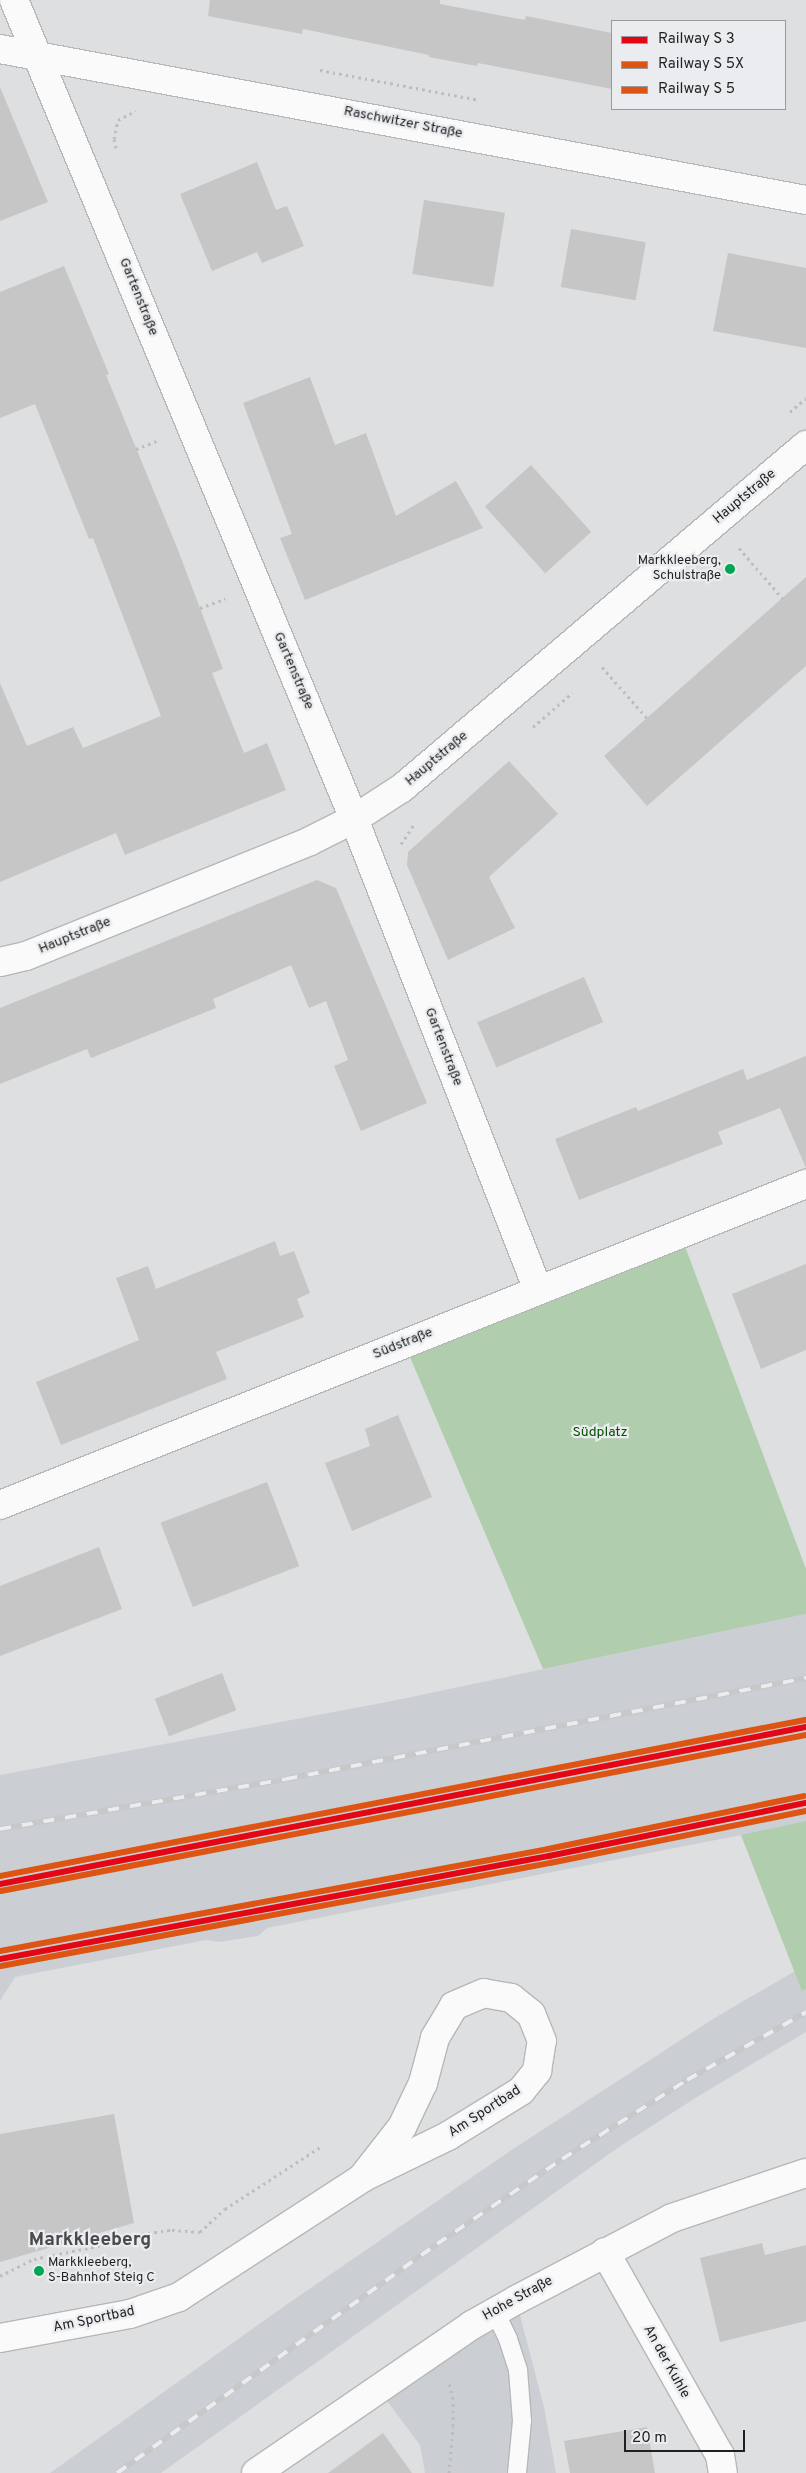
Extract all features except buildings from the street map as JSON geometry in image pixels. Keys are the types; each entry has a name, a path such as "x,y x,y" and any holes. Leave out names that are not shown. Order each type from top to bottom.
{"street":[{"name":"Gartenstraße","path":"14,0 354,819 538,1290"},
{"name":"Raschwitzer Straße","path":"0,49 806,200"},
{"name":"Hauptstraße","path":"0,962 35,953 310,841 354,819 402,788 806,445"},
{"name":"Südstraße","path":"0,1505 806,1184"},
{"name":"Am Sportbad","path":"0,2338 130,2314 179,2297 362,2178 448,2136 521,2091 537,2070 542,2041 531,2014 510,1998 484,1994 454,2006 435,2038 423,2083 402,2127 362,2178"},
{"name":"Hohe Straße","path":"256,2473 495,2312 672,2218 806,2172"},
{"name":"An der Kuhle","path":"605,2252 720,2455 723,2473"}],"lane":[{"path":"495,2312 518,2370 522,2421 517,2473"}],"path":[{"path":"136,449 167,437"},
{"path":"739,548 783,599"},
{"path":"200,608 231,597"},
{"path":"602,667 647,718"},
{"path":"400,849 409,830 421,817"},
{"path":"0,2276 34,2259 102,2245 135,2235 172,2230 200,2232 225,2209 322,2146"},
{"path":"433,2352 445,2373 453,2398 454,2426 449,2473"}],"shaded area":[{"path":"806,1614 806,2032 697,2097 619,2147 161,2473 50,2473 286,2305 510,2151 716,2017 795,1971 741,1835 267,1928 258,1936 219,1942 206,1940 15,1977 0,2001 0,1775 392,1701"},
{"path":"516,2300 544,2407 556,2473 425,2473 420,2445 378,2389"}],"green space":[{"name":"Südplatz","path":"680,1233 806,1569 806,1614 543,1669 404,1343"},
{"path":"806,1821 806,1989 802,1991 741,1835"}],"railway":[{"path":"0,1829 286,1779 806,1678"},
{"path":"117,2473 437,2244 562,2159 687,2080 806,2012"}],"transit line":[{"path":"0,1876 805,1720"},
{"path":"0,1884 806,1727"},
{"path":"1,1891 806,1735"},
{"path":"0,1951 548,1849 804,1796"},
{"path":"0,1959 549,1856 806,1803"},
{"path":"1,1966 550,1863 806,1811"}],"place":[{"name":"Markkleeberg, Schulstraße","path":"730,569"},
{"name":"Markkleeberg, S-Bahnhof Steig C","path":"39,2271"}],"district":[{"name":"Markkleeberg","path":"90,2241"}]}
